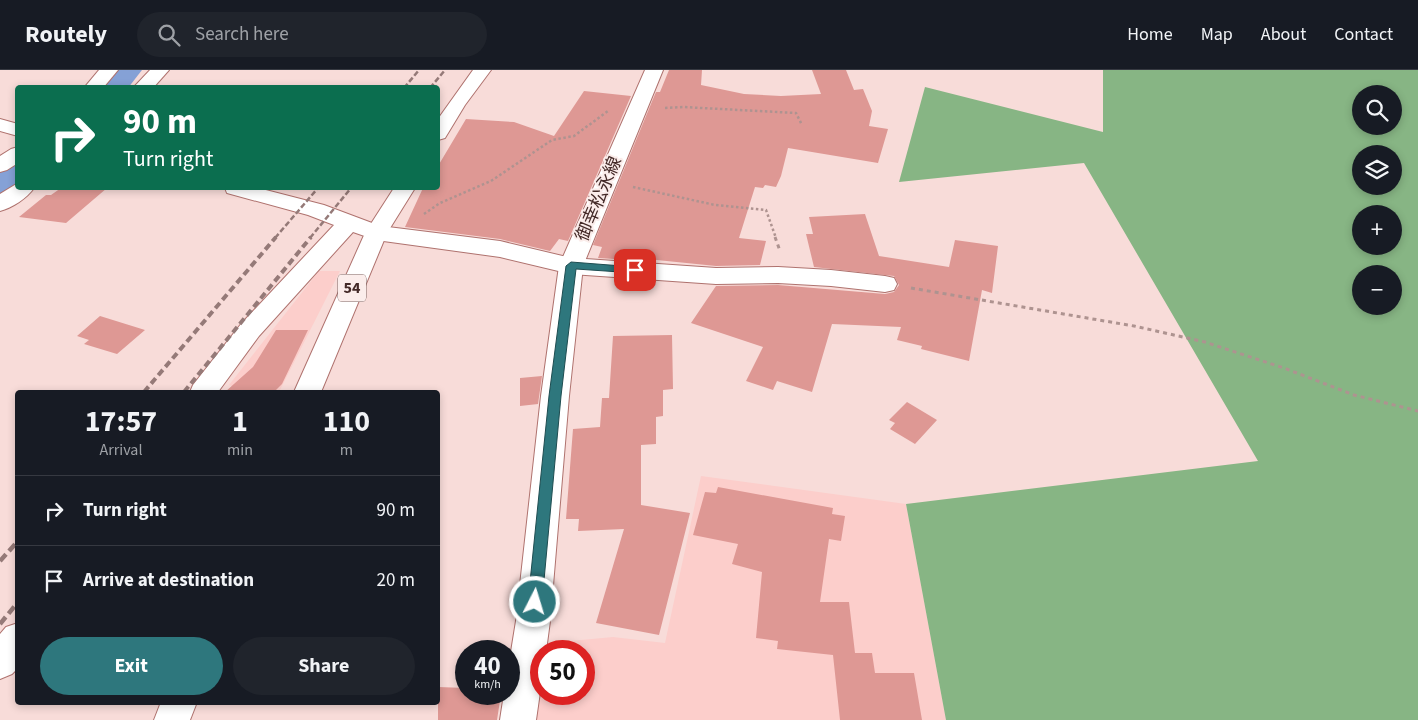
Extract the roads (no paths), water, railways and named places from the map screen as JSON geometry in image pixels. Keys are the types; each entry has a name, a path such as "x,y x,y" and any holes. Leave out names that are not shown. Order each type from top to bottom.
{"main road":[{"path":"95,85 109,70"},
{"path":"145,85 160,70"},
{"path":"440,131 456,104 482,70"},
{"name":"御幸松永線","path":"518,720 534,621 555,396 571,266 654,70"},
{"path":"0,125 15,129"},
{"path":"0,166 15,155"},
{"path":"0,204 20,190"},
{"path":"243,190 296,204 376,233 500,249 571,266 716,276 831,278 885,284"},
{"name":"54","path":"308,390 376,233 403,190"},
{"path":"205,390 250,330 350,222"},
{"path":"0,662 15,643"},
{"path":"172,720 178,705"}],"waterway":[{"path":"109,85 124,70"},
{"path":"0,188 15,177"}],"railway":[{"path":"406,85 419,70"},
{"path":"432,85 445,70"},
{"path":"275,238 316,190"},
{"path":"310,238 349,190"},
{"path":"146,390 276,237"},
{"path":"186,390 311,237"},
{"path":"0,561 15,544"},
{"path":"0,624 15,606"}]}
